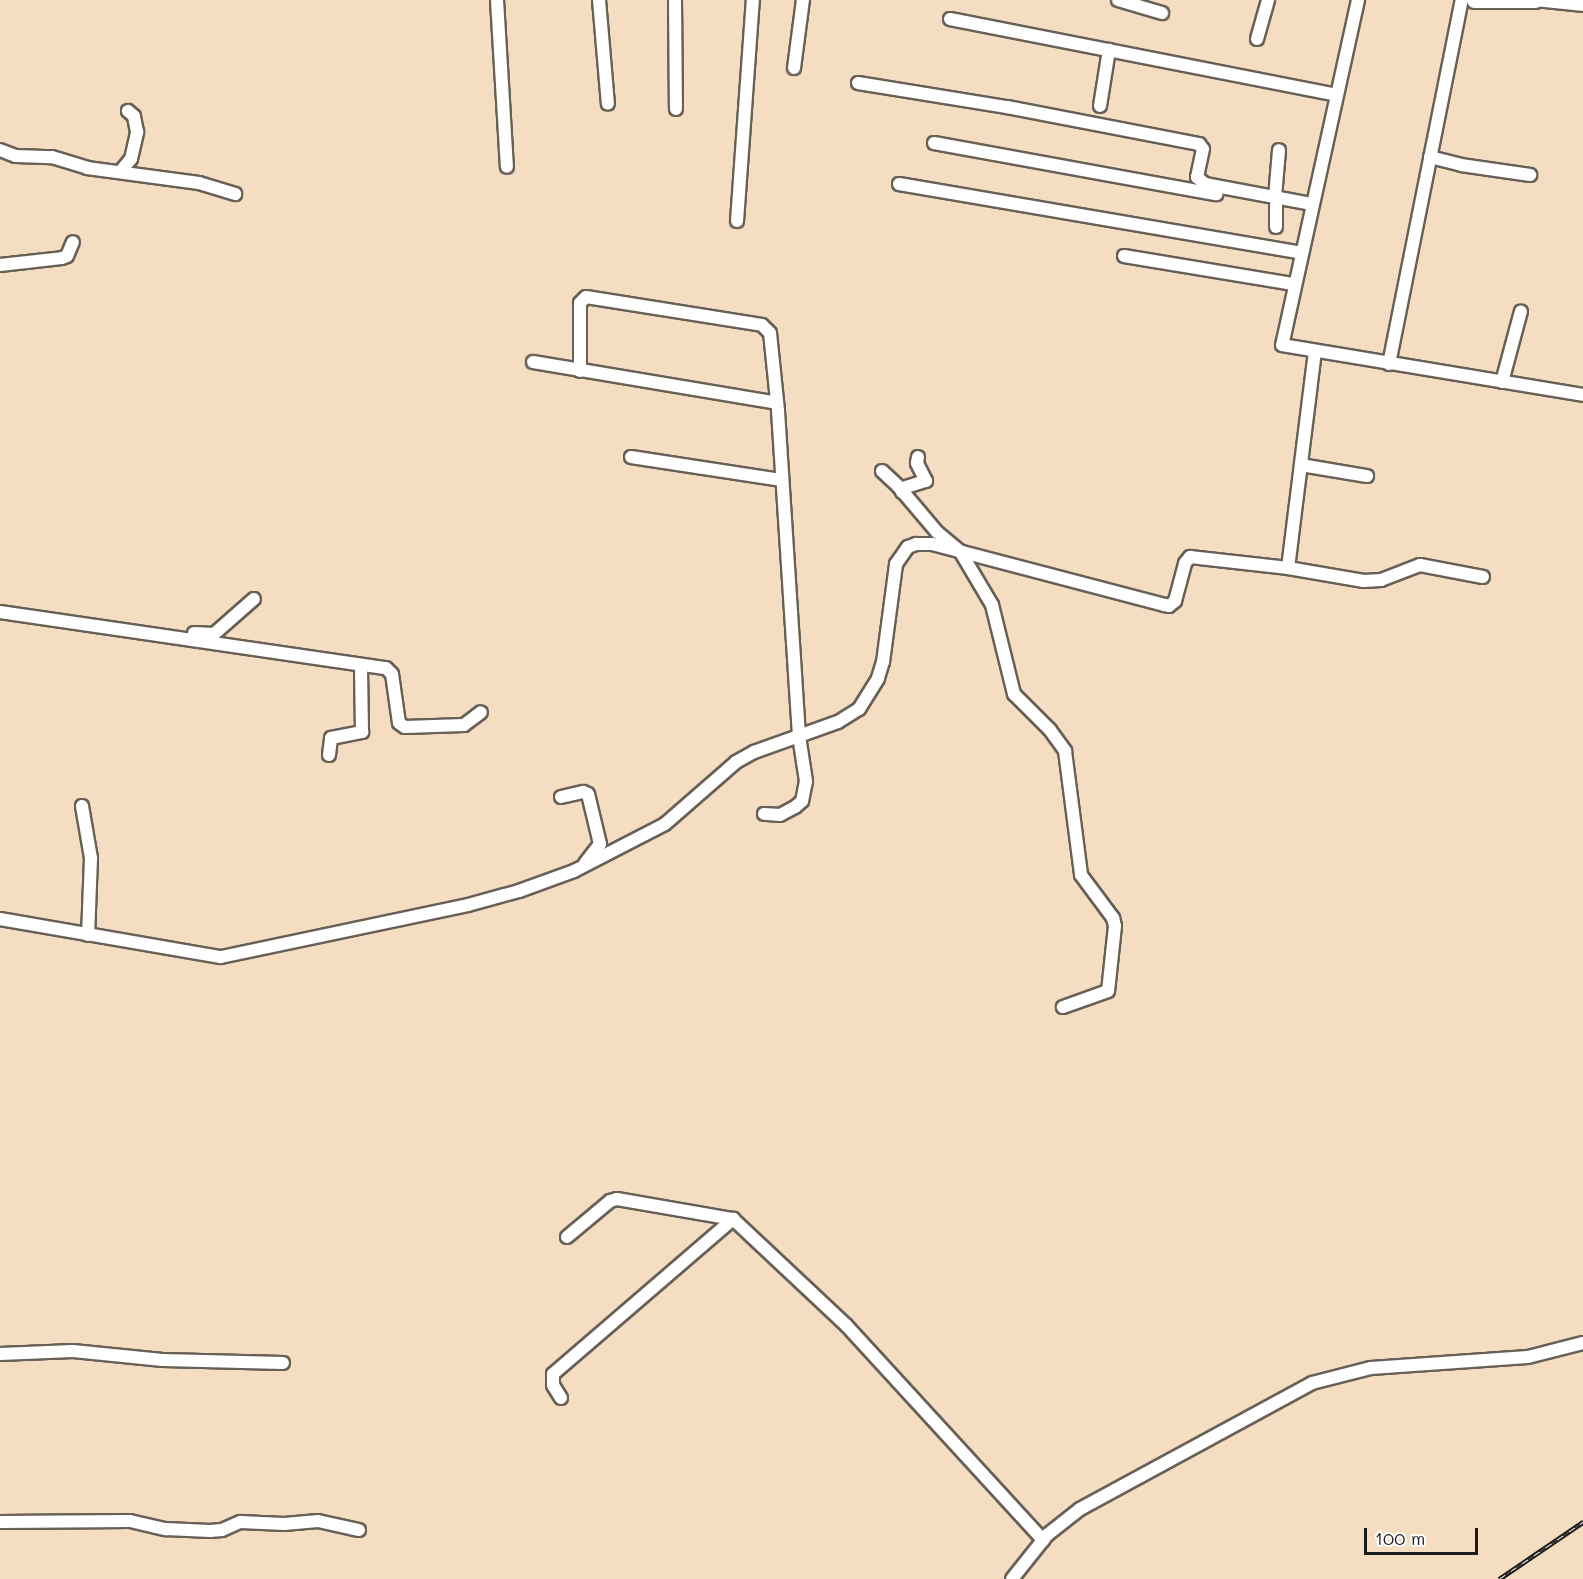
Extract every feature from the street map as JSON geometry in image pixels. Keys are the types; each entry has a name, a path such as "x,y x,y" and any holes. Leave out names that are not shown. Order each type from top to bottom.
{"main road":[{"path":"1474,0 1534,0"}],"street":[{"path":"497,0 507,166"},
{"path":"598,0 608,104"},
{"path":"675,0 676,109"},
{"path":"736,220 753,0"},
{"path":"794,68 803,0"},
{"path":"1118,0 1162,13"},
{"path":"1257,39 1268,0"},
{"path":"1358,0 1281,343 1284,347 1583,395"},
{"path":"1389,364 1462,0"},
{"path":"1534,0 1583,5"},
{"path":"950,19 1337,95"},
{"path":"1100,106 1109,50"},
{"path":"858,83 1007,107 1198,144 1203,149 1197,177 1199,181 1213,187 1276,201"},
{"path":"120,172 131,159 137,132 137,123 128,111"},
{"path":"934,142 1312,207"},
{"path":"0,150 16,156 48,156 74,165 199,183 235,194"},
{"path":"1276,226 1279,150"},
{"path":"1430,157 1461,165 1530,175"},
{"path":"899,184 1302,253"},
{"path":"0,265 62,258 67,256 73,242"},
{"path":"1124,256 1294,284"},
{"path":"580,370 580,303 586,297 762,325 770,333 777,403 799,736 806,781 802,801 780,816 764,814"},
{"path":"1502,382 1521,311"},
{"path":"1288,568 1315,352"},
{"path":"533,362 777,403"},
{"path":"631,457 782,480"},
{"path":"902,492 906,487 926,482 917,462 918,457"},
{"path":"1301,465 1367,476"},
{"path":"882,471 937,532 960,551 992,605 999,625 1014,694 1050,730 1065,751 1081,875 1115,922 1108,991 1063,1007"},
{"path":"0,919 205,957 241,955 468,905 519,891 581,867 665,824 736,762 753,752 848,717 859,709 872,690 883,662 894,570 902,554 916,544 932,544 1169,606 1177,595 1185,563 1190,557 1288,568 1364,581 1381,580 1420,565 1483,577"},
{"path":"0,604 209,635 219,631 254,599"},
{"path":"0,612 386,668 392,672 398,715 402,726 464,725 481,712"},
{"path":"329,755 331,738 362,732 361,665"},
{"path":"561,797 583,792 588,794 600,844 581,867"},
{"path":"82,806 90,851 88,935"},
{"path":"567,1237 610,1201 617,1199 733,1219 846,1325 1043,1540"},
{"path":"561,1398 553,1385 553,1374 733,1219"},
{"path":"1012,1579 1043,1540 1095,1500 1312,1383 1371,1368 1527,1357 1583,1343"},
{"path":"0,1354 74,1351 163,1360 283,1363"},
{"path":"0,1522 130,1521 166,1529 210,1531 222,1530 240,1522 284,1524 318,1521 359,1530"}],"railway":[{"path":"1499,1579 1583,1522"}]}
